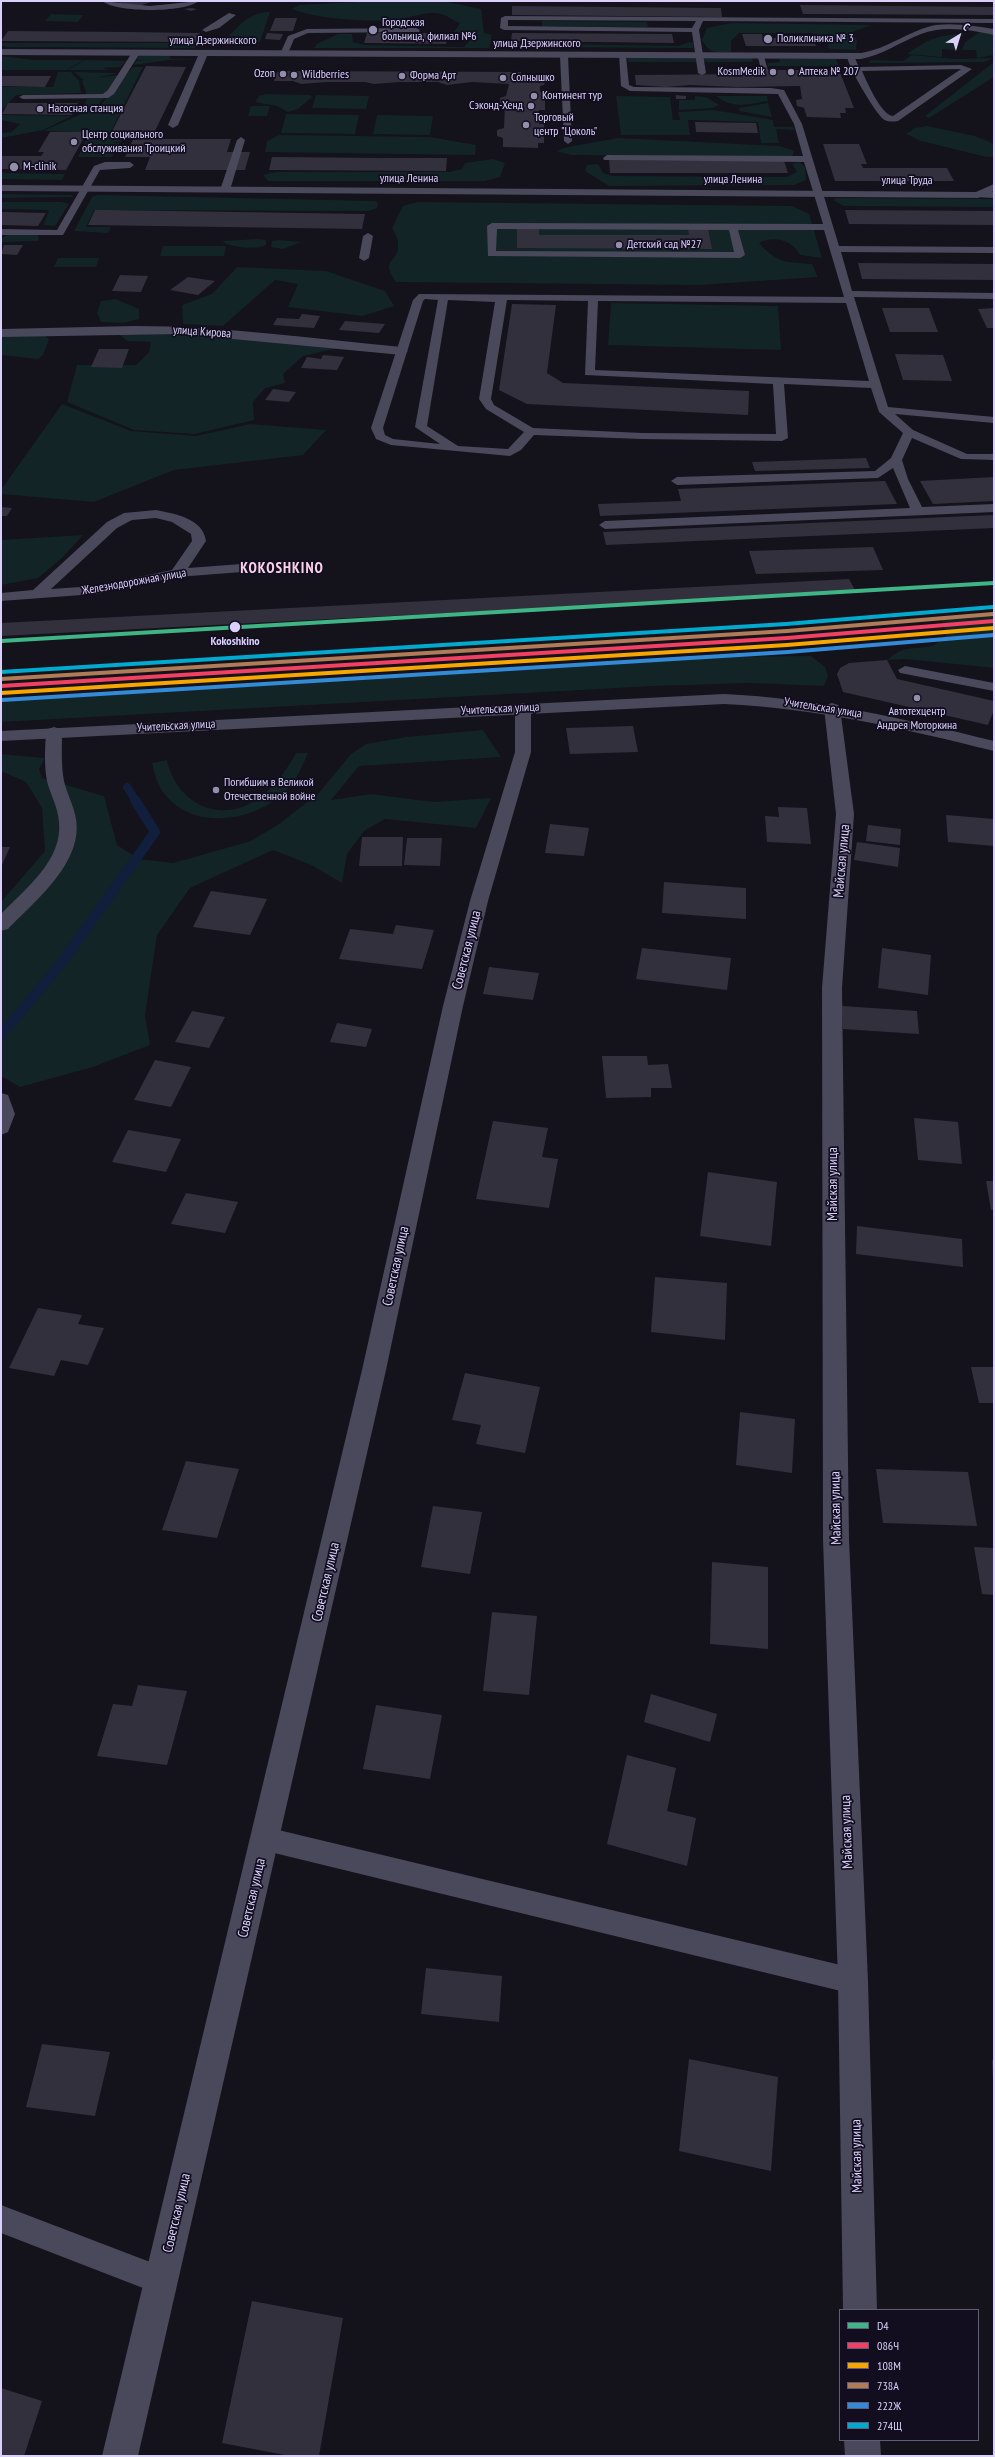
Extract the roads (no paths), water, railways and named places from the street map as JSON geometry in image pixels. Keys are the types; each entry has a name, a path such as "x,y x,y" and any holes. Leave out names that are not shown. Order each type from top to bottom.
{"street":[{"name":"улица Дзержинского","path":"1,52 564,56 850,56 870,54 918,32 940,24 994,32"},
{"path":"173,125 204,53"},
{"name":"улица Труда","path":"817,194 978,194 994,187"},
{"name":"улица Ленина","path":"1,188 817,194"},
{"name":"улица Кирова","path":"1,333 60,333 104,329 180,330 402,351"},
{"path":"36,595 112,525 129,516 156,514 178,519 193,528 198,533 199,542 177,573"},
{"name":"Железнодорожная улица","path":"1,597 95,590 177,573 268,566"},
{"name":"Учительская улица","path":"1,736 54,732 711,699 787,702 832,708 994,746"},
{"name":"Советская улица","path":"120,2456 266,1840 374,1370 422,1141 453,1006 479,901 523,752 523,708"},
{"name":"Майская улица","path":"832,708 845,814 832,988 836,1539 853,1981 860,2309"},
{"path":"1,925 53,868 62,853 66,840 68,825 56,782 54,732"},
{"path":"1,1100 5,1108 5,1120 1,1128"},
{"path":"862,2441 863,2456"}],"lane":[{"path":"106,1 142,9 173,8 195,1"},
{"path":"206,30 216,26 232,14"},
{"path":"695,30 504,28 505,18 940,24 994,21"},
{"path":"700,20 695,30 702,73"},
{"path":"284,54 291,38 307,31 416,30"},
{"path":"23,98 105,96 111,92 136,53"},
{"path":"564,56 568,141"},
{"path":"622,56 626,86 633,89 771,90 781,92 798,124 817,194 829,227 877,385 883,410 909,432 965,457 994,457"},
{"path":"760,56 764,69"},
{"path":"850,56 857,69 886,118 890,119 895,119 968,69 961,67 857,69"},
{"path":"225,190 241,140"},
{"path":"607,158 808,159"},
{"path":"1,232 60,233 97,168 105,165 130,165"},
{"path":"978,194 994,195"},
{"path":"733,227 740,255 491,254 492,226 829,227"},
{"path":"364,258 368,236"},
{"path":"835,249 994,250"},
{"path":"531,431 517,448 510,453 391,442 380,437 377,428 418,300 423,296 501,299 506,297 994,296"},
{"path":"444,297 421,427 455,449"},
{"path":"593,297 589,373 877,385"},
{"path":"501,299 485,399 490,406 531,431 642,436 782,438 778,381"},
{"path":"883,410 994,420"},
{"path":"677,481 878,474 896,460 909,432"},
{"path":"896,460 902,479 918,511"},
{"path":"605,525 994,508"},
{"path":"905,670 994,687"},
{"path":"266,1840 853,1981"},
{"path":"1,2218 161,2280"}],"waterway":[{"path":"127,787 136,801"},
{"path":"1,1035 59,966 155,832 135,800"}],"place":[{"name":"Городская больница, филиал №6","path":"373,30"},
{"name":"Поликлиника № 3","path":"768,39"},
{"name":"KosmMedik","path":"773,72"},
{"name":"Аптека № 207","path":"791,72"},
{"name":"Ozon","path":"283,74"},
{"name":"Wildberries","path":"294,75"},
{"name":"Форма Арт","path":"402,76"},
{"name":"Солнышко","path":"503,78"},
{"name":"Континент тур","path":"534,96"},
{"name":"Сэконд-Хенд","path":"531,106"},
{"name":"Насосная станция","path":"40,109"},
{"name":"Торговый центр \"Цоколь\"","path":"526,125"},
{"name":"Центр социального обслуживания Троицкий","path":"74,142"},
{"name":"M-clinik","path":"14,167"},
{"name":"Детский сад №27","path":"619,245"},
{"name":"Kokoshkino","path":"235,627"},
{"name":"Автотехцентр Андрея Моторкина","path":"917,698"},
{"name":"Погибшим в Великой Отечественной войне","path":"216,790"}],"district":[{"name":"KOKOSHKINO","path":"282,569"}]}
